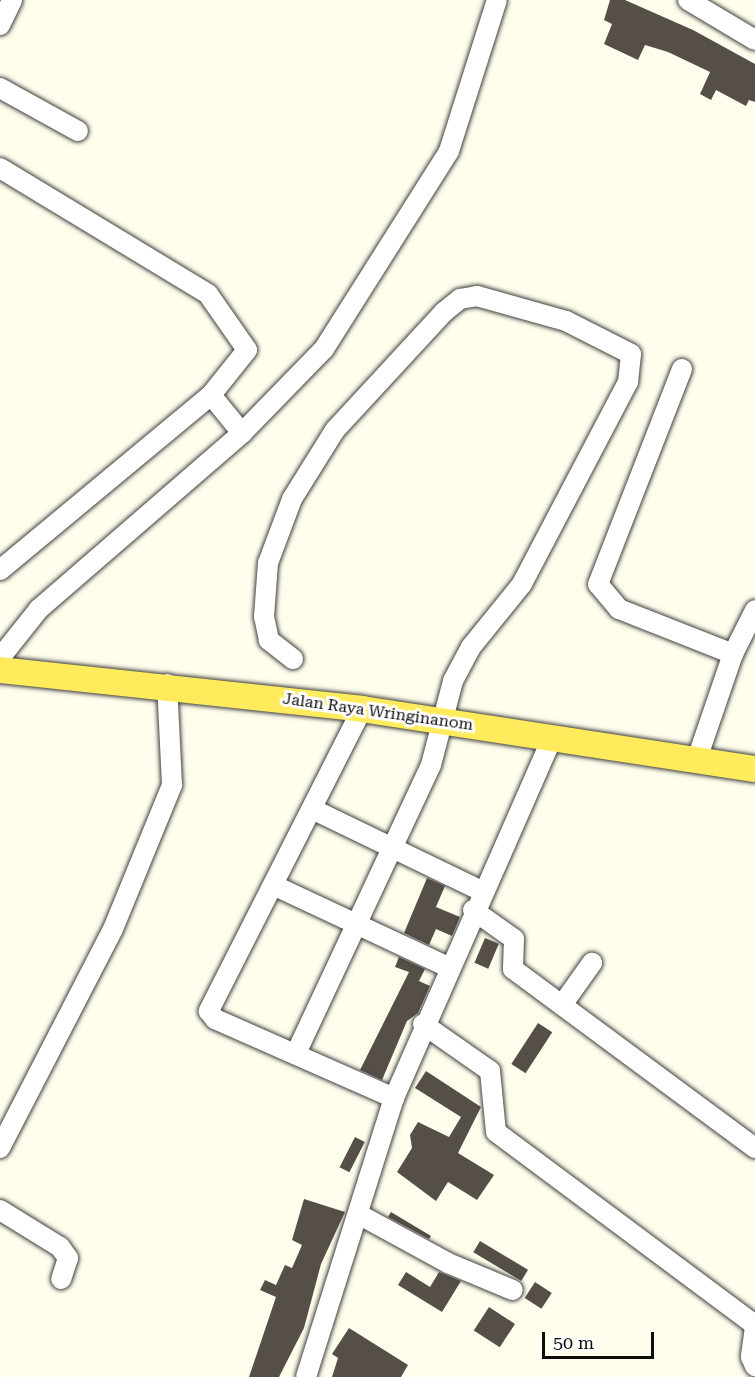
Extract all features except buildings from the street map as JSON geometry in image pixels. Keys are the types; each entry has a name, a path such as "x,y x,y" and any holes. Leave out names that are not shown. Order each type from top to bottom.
{"main road":[{"name":"Jalan Raya Wringinanom","path":"0,670 168,705 352,730 444,720 545,758 697,759 755,769"}],"street":[{"path":"0,25 12,0"},
{"path":"0,658 39,609 243,433 324,349 439,170 464,119 497,0"},
{"path":"688,0 755,40"},
{"path":"0,88 78,131"},
{"path":"0,168 216,301 247,350 211,395 0,570"},
{"path":"293,660 265,631 268,564 292,499 335,430 375,381 460,299 477,296 566,321 631,354 628,382 522,584 471,647 453,681 431,765 394,849 296,1053"},
{"path":"682,369 598,584 619,609 733,654"},
{"path":"211,395 243,433"},
{"path":"697,759 733,654 755,610"},
{"path":"0,1148 113,929 172,785 168,705"},
{"path":"352,730 209,1011 215,1019 394,1098"},
{"path":"306,1377 360,1215 394,1098 423,1024 473,910 545,758"},
{"path":"312,809 482,891"},
{"path":"273,885 448,967"},
{"path":"473,910 514,939 513,969 755,1148"},
{"path":"562,1005 592,963"},
{"path":"423,1024 490,1071 496,1132 755,1326 751,1357 755,1366"},
{"path":"0,1210 60,1247 68,1258 61,1279"},
{"path":"360,1215 448,1263 513,1290"}]}
